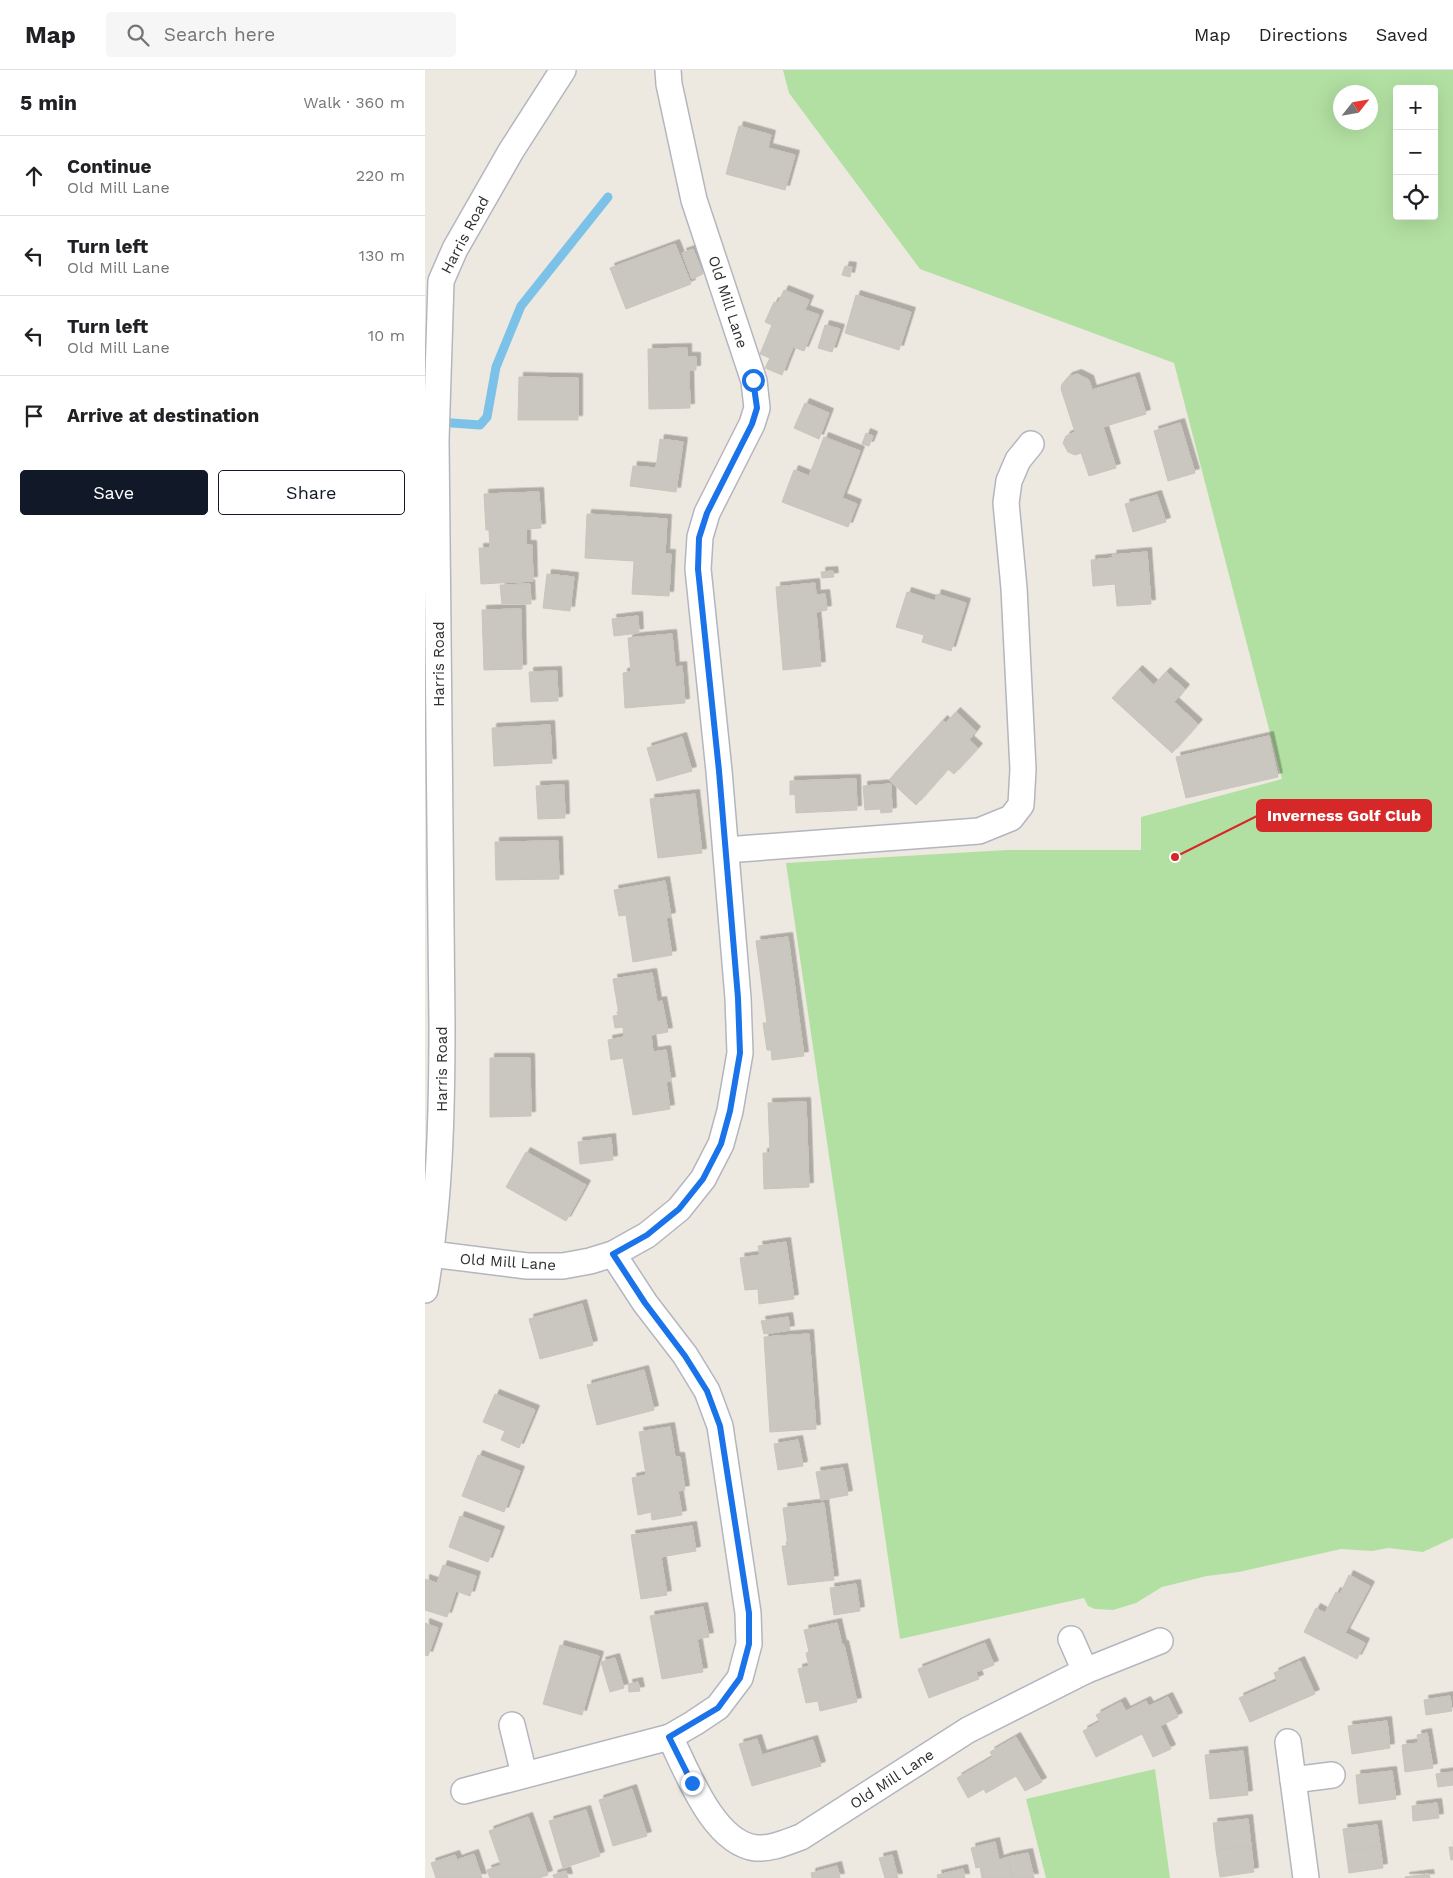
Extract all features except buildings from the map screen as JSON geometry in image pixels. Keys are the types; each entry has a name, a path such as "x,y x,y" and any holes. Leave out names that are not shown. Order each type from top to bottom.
{"street":[{"name":"Harris Road","path":"425,1290 438,1186 442,1116 433,276 455,249 511,151 563,70"},
{"name":"Old Mill Lane","path":"431,1254 527,1266 563,1266 613,1254 647,1235 679,1209 703,1179 721,1144 730,1111 740,1053 738,998 726,850 698,569 699,538 707,513 752,424 757,408 753,380 694,200 669,84 668,70"},
{"path":"726,850 979,831 1011,818 1021,805 1023,769 1014,588 1006,503 1009,481 1018,460 1031,444"},
{"path":"464,1791 669,1737 718,1708 740,1678 749,1644 749,1613 720,1426 707,1391 685,1356 645,1303 613,1254"},
{"path":"1071,1639 1085,1670"},
{"name":"Old Mill Lane","path":"669,1737 692,1783 716,1822 736,1842 757,1848 779,1846 801,1837 968,1730 1085,1670 1159,1641"},
{"path":"512,1725 524,1774"},
{"path":"1288,1742 1306,1878"},
{"path":"1293,1780 1332,1775"}],"green space":[{"path":"783,70 1453,70 1453,1538 1423,1552 1388,1548 1372,1551 1341,1549 1162,1587 1136,1603 1113,1610 1095,1609 1088,1606 1084,1598 900,1639 786,863 1007,850 1141,850 1141,817 1282,779 1174,363 920,269 789,93"},
{"path":"1155,1769 1170,1878 1046,1878 1026,1799"}],"waterway":[{"path":"438,422 480,425 487,417 496,367 521,306 608,197"}],"place":[{"name":"Inverness Golf Club","path":"1175,857"}],"route":[{"path":"692,1783 669,1737 718,1708 740,1678 749,1644 749,1613 720,1426 707,1391 685,1356 645,1303 613,1254 647,1235 679,1209 703,1179 721,1144 730,1111 740,1053 738,998 719,771 698,569 699,538 707,513 752,424 757,408 753,380"}]}
